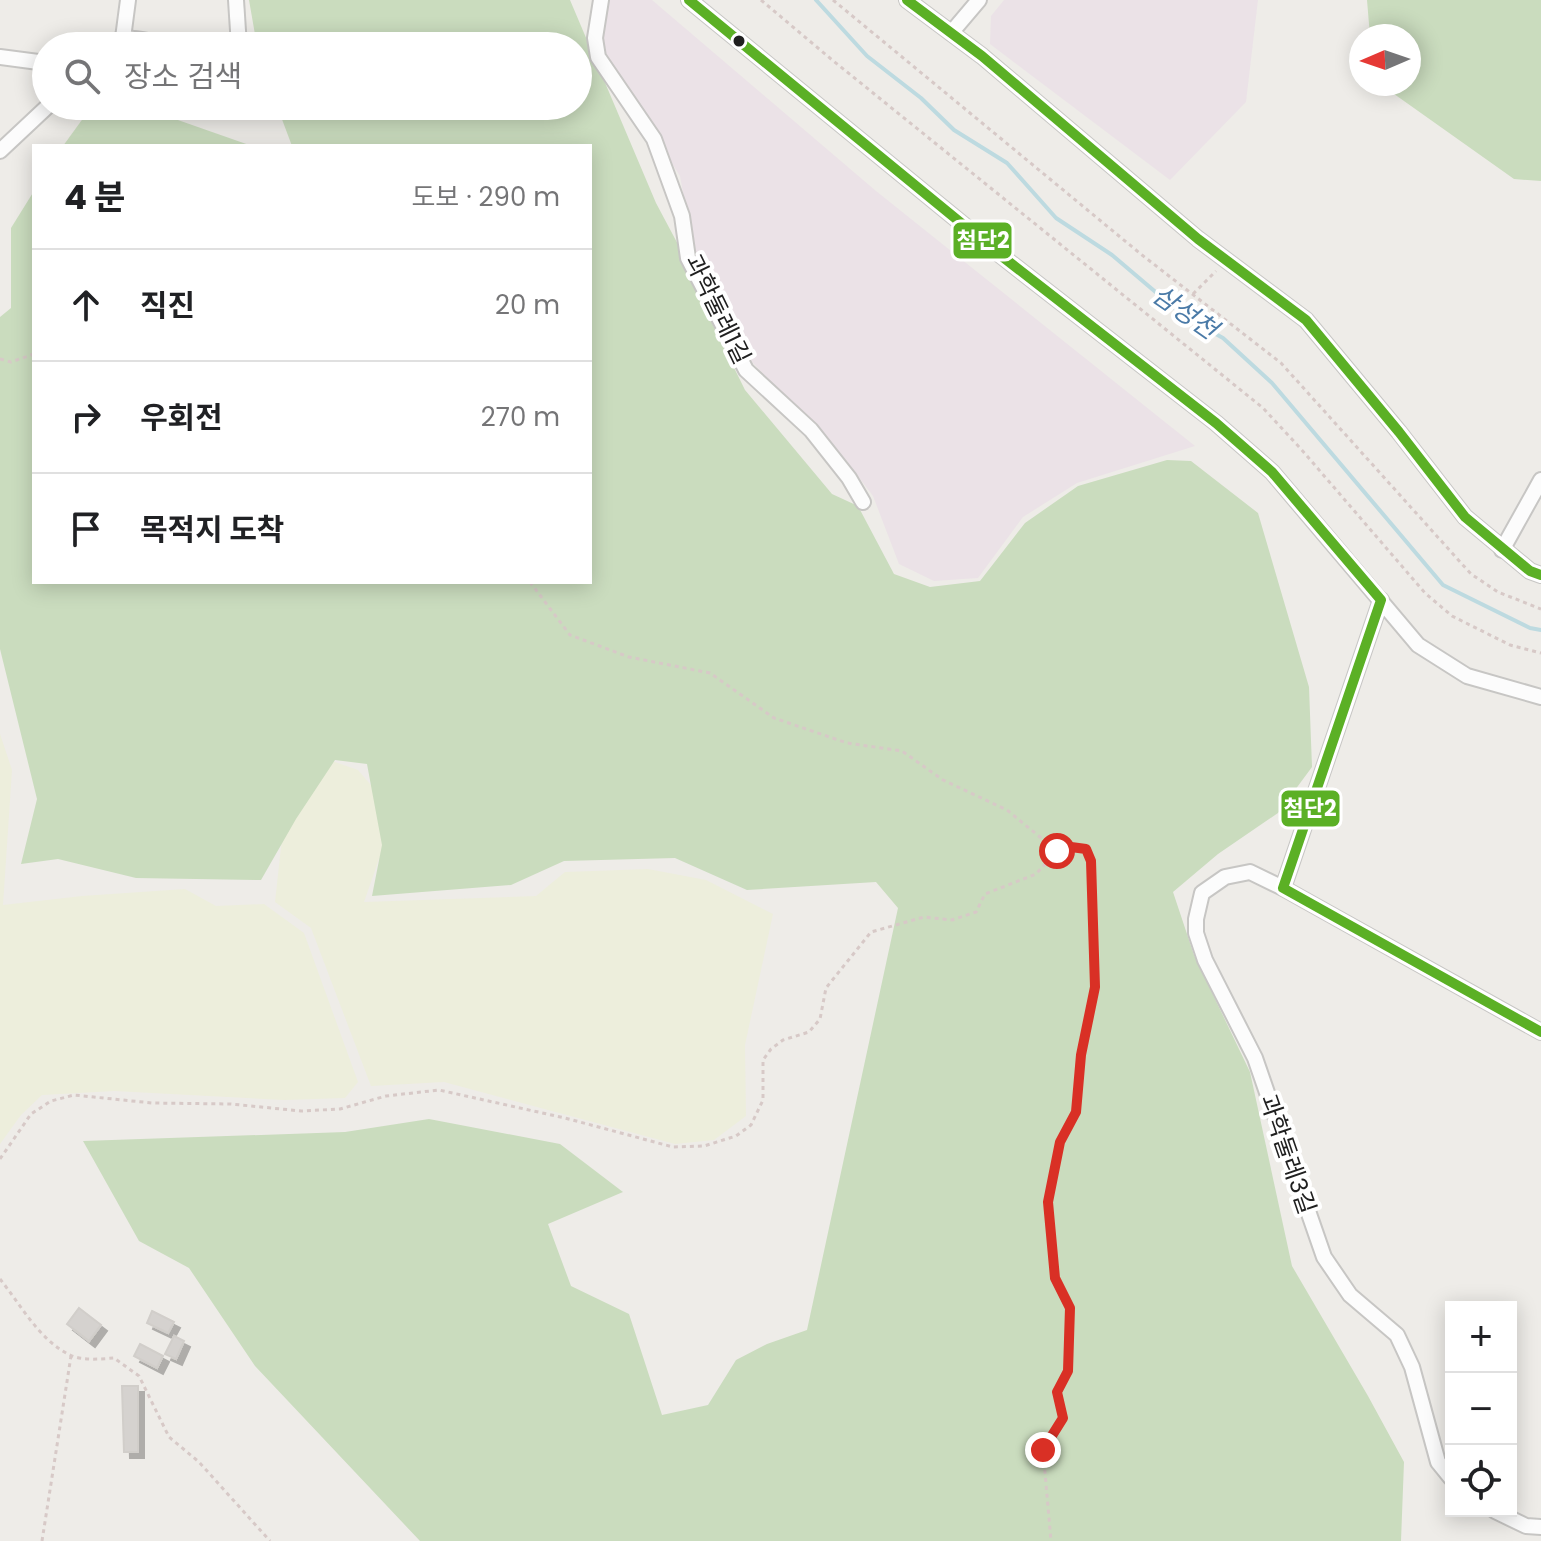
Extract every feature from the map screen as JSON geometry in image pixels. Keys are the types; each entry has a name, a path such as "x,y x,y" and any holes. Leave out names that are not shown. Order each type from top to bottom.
{"street":[{"path":"124,32 128,0"},
{"path":"236,0 238,32"},
{"name":"과학둘레1길","path":"601,0 595,38 598,57 654,139 682,216 688,258 746,370 811,430 849,478 863,502"},
{"path":"690,0 999,254 1216,423 1272,472 1418,645 1467,676 1541,697"},
{"path":"907,0 1226,260 1306,320 1465,517 1502,550 1530,571 1541,575"},
{"path":"951,33 979,0"},
{"path":"0,57 32,61"},
{"path":"0,151 33,120"},
{"path":"1502,550 1541,480"},
{"path":"1283,888 1381,600"},
{"name":"과학둘레3길","path":"1445,1471 1438,1462 1412,1367 1397,1335 1350,1295 1324,1257 1255,1058 1205,960 1196,933 1202,893 1225,877 1250,872 1541,1032"},
{"path":"1507,1517 1526,1526 1541,1527"}],"path":[{"path":"761,0 1263,408 1425,593 1452,616 1510,645 1541,653"},
{"path":"833,0 1290,372 1471,574 1498,592 1541,609"},
{"path":"1193,294 1226,260"},
{"path":"0,359 11,362 32,355"},
{"path":"532,584 570,635 629,657 710,673 774,718 788,723 847,743 902,751 943,780 1007,810 1057,851"},
{"path":"0,1159 31,1114 51,1101 74,1095 152,1103 231,1104 301,1111 340,1109 386,1096 439,1090 565,1118 673,1147 704,1146 736,1136 751,1125 763,1100 763,1060 783,1040 809,1032 820,1019 826,988 871,932 924,917 952,920 976,912 985,894 1036,874 1057,851 1071,847 1086,849 1091,861 1095,987 1081,1055 1076,1112 1060,1142 1048,1202 1055,1278 1070,1308 1068,1371 1057,1392 1063,1418 1043,1450 1051,1541"},
{"path":"0,1279 47,1338 71,1356 96,1360 114,1358 139,1376 169,1437 199,1462 270,1541"},
{"path":"42,1541 71,1356"}],"shaded area":[{"path":"605,0 652,0 876,191 1195,446 1077,483 1023,517 978,578 934,581 899,564 873,496 845,459 752,362 694,253 680,176 601,52"},
{"path":"1004,0 1258,0 1246,102 1170,180 990,44 991,16"}],"green space":[{"path":"249,0 570,0 584,32 255,32"},
{"path":"1367,0 1541,0 1541,181 1514,179 1397,96 1421,96 1421,24 1369,24"},
{"path":"592,52 656,203 689,265 707,313 745,390 832,494 858,506 894,574 930,587 980,581 1025,523 1078,486 1167,460 1191,461 1258,513 1309,687 1312,767 1278,813 1218,854 1173,892 1194,955 1250,1072 1292,1266 1404,1462 1401,1541 420,1541 255,1366 189,1268 139,1241 83,1141 345,1132 429,1119 560,1144 623,1192 548,1224 571,1286 629,1314 662,1415 708,1405 736,1360 767,1344 807,1330 898,908 876,882 747,890 675,858 564,861 511,885 372,896 382,845 367,764 335,760 261,880 136,878 58,859 21,864 37,799 0,649 0,317 11,308 11,228 32,194 32,584 592,584 592,144 291,144 282,120 592,120"},
{"path":"82,120 178,120 246,144 64,144"},
{"path":"0,734 12,770 3,905 185,889 216,906 264,904 304,933 358,1082 345,1098 284,1100 114,1091 42,1095 21,1115 0,1144"},
{"path":"306,752 358,770 395,813 364,902 536,896 565,872 648,869 706,880 773,914 745,1045 746,1116 714,1140 675,1144 444,1082 371,1086 311,928 275,902 284,820"}],"building":[{"path":"79,1308 101,1325 89,1341 67,1324"},
{"path":"152,1311 174,1322 168,1333 147,1323"},
{"path":"174,1336 184,1341 176,1359 165,1354"},
{"path":"140,1344 163,1356 157,1368 134,1356"},
{"path":"122,1386 138,1386 138,1452 124,1452"}],"waterway":[{"name":"삼성천","path":"816,0 867,56 921,98 954,130 1007,163 1056,218 1112,255 1185,317 1223,338 1272,383 1443,585 1530,628 1541,630"}],"transit line":[{"name":"첨단2","path":"689,0 999,254 1216,423 1272,472 1381,600 1283,888 1541,1032"},
{"name":"첨단2","path":"907,0 982,56 1198,239 1306,320 1465,517 1530,571 1541,575"}],"route":[{"path":"1043,1450 1063,1418 1057,1392 1068,1371 1070,1308 1055,1278 1048,1202 1060,1142 1076,1112 1081,1055 1095,987 1091,861 1086,849 1071,847 1057,851"}]}
